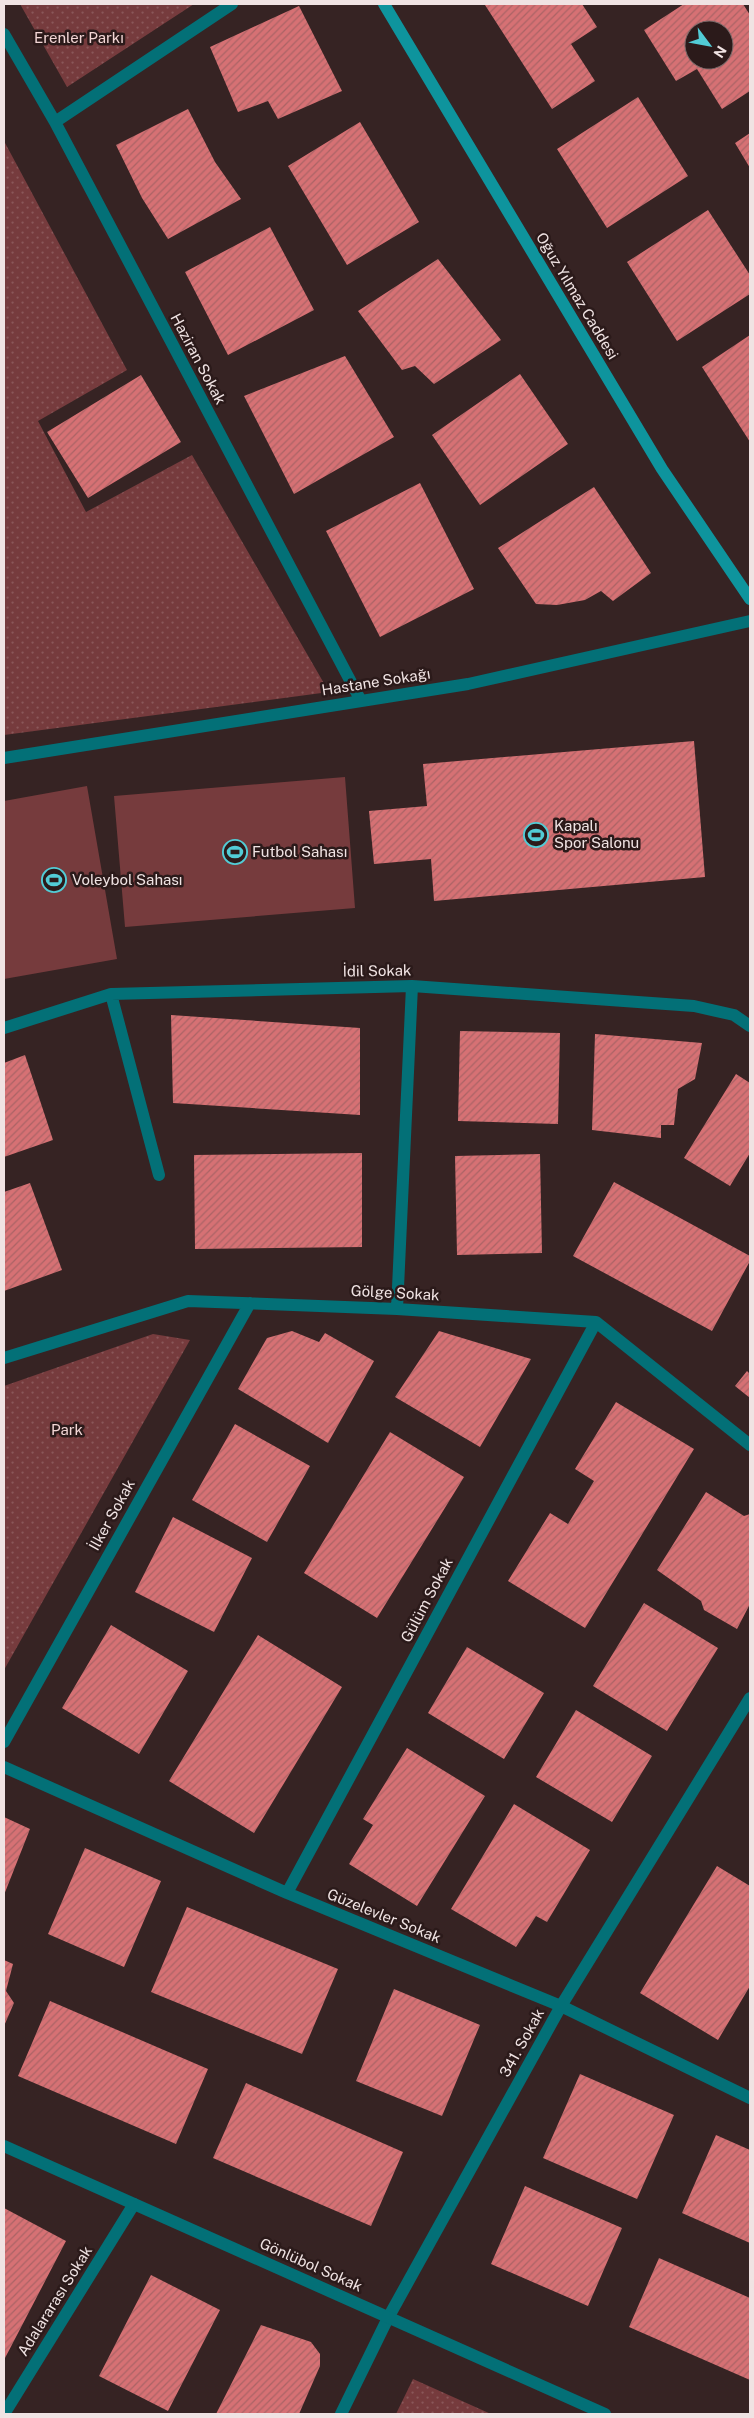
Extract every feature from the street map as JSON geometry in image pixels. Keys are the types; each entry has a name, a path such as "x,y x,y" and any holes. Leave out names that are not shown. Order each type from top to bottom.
{"main road":[{"name":"Oğuz Yılmaz Caddesi","path":"384,4 662,469 750,600"}],"street":[{"path":"55,122 232,4"},
{"name":"Haziran Sokak","path":"4,34 55,122 361,701"},
{"name":"Hastane Sokağı","path":"4,758 468,684 750,621"},
{"path":"396,1309 412,986"},
{"name":"İdil Sokak","path":"4,1028 111,994 412,986 694,1006 734,1015 750,1026"},
{"path":"111,994 159,1175"},
{"name":"Gölge Sokak","path":"4,1358 188,1301 396,1309 596,1322"},
{"name":"İlker Sokak","path":"4,1742 250,1303"},
{"path":"596,1322 750,1445"},
{"name":"Gülüm Sokak","path":"287,1893 596,1322"},
{"name":"341. Sokak","path":"341,2414 388,2318 561,2006 750,1698"},
{"name":"Güzelevler Sokak","path":"4,1768 287,1893 561,2006 750,2098"},
{"name":"Gönlübol Sokak","path":"4,2146 604,2414"},
{"name":"Adalararası Sokak","path":"4,2414 134,2204"}],"green space":[{"name":"Erenler Parkı","path":"20,4 194,4 67,87"},
{"path":"4,141 127,370 38,421 86,512 192,455 329,692 4,735"},
{"name":"Futbol Sahası","path":"345,777 355,908 125,927 114,796"},
{"name":"Voleybol Sahası","path":"87,786 117,959 4,979 4,801"},
{"name":"Park","path":"153,1334 190,1340 4,1670 4,1386"},
{"path":"413,2379 491,2414 396,2414"}],"building":[{"path":"582,4 597,27 571,44 595,81 552,109 485,5"},
{"path":"684,4 743,4 750,15 750,91 722,109 698,70 734,70 734,20 684,20 684,70 695,70 676,81 644,30"},
{"path":"299,6 342,91 278,119 268,101 238,112 210,47"},
{"path":"638,97 688,176 607,228 557,149"},
{"path":"188,109 215,162 241,199 168,239 142,198 116,145"},
{"path":"360,122 419,222 347,265 288,166"},
{"path":"750,133 750,168 735,143"},
{"path":"708,210 750,275 750,294 677,341 627,262"},
{"path":"270,227 314,310 228,355 185,272"},
{"path":"438,259 501,340 434,384 415,366 402,370 358,311"},
{"path":"750,335 750,442 702,367"},
{"path":"345,356 394,437 294,494 244,396"},
{"path":"520,374 568,444 480,505 432,435"},
{"path":"141,375 181,442 88,498 47,432"},
{"path":"420,483 474,589 380,637 326,531"},
{"path":"594,487 651,573 613,601 601,591 585,600 557,605 536,604 498,548"},
{"name":"Kapalı Spor Salonu","path":"694,741 705,877 434,901 431,859 374,864 369,811 427,806 423,764"},
{"path":"171,1015 360,1028 360,1115 173,1103"},
{"path":"460,1031 560,1033 558,1124 458,1121"},
{"path":"595,1034 702,1043 695,1079 678,1089 674,1125 661,1125 661,1138 592,1130"},
{"path":"25,1055 53,1140 4,1157 4,1063"},
{"path":"736,1074 750,1083 750,1153 730,1186 684,1158"},
{"path":"362,1153 362,1247 195,1249 194,1155"},
{"path":"540,1154 542,1253 457,1255 455,1156"},
{"path":"614,1182 750,1256 750,1261 712,1331 573,1256"},
{"path":"30,1183 62,1270 4,1291 4,1192"},
{"path":"292,1331 319,1342 325,1333 374,1361 328,1443 238,1389 267,1338"},
{"path":"439,1331 531,1359 480,1447 395,1397"},
{"path":"747,1371 750,1374 750,1398 735,1386"},
{"path":"616,1402 694,1449 585,1628 508,1581 550,1513 568,1524 594,1481 575,1469"},
{"path":"235,1424 310,1466 267,1542 192,1500"},
{"path":"390,1432 464,1477 377,1618 304,1573"},
{"path":"706,1492 744,1516 750,1514 750,1604 737,1629 704,1610 701,1601 657,1570"},
{"path":"173,1517 252,1558 214,1632 135,1592"},
{"path":"644,1603 718,1648 667,1731 593,1686"},
{"path":"111,1625 188,1671 139,1754 62,1708"},
{"path":"258,1635 342,1687 254,1833 169,1781"},
{"path":"467,1647 544,1693 504,1759 428,1713"},
{"path":"576,1710 652,1756 612,1822 536,1777"},
{"path":"407,1748 485,1796 417,1906 349,1864 373,1825 363,1819"},
{"path":"514,1804 590,1850 547,1922 536,1916 516,1947 451,1909"},
{"path":"4,1817 30,1829 4,1895"},
{"path":"85,1848 161,1881 124,1967 48,1934"},
{"path":"717,1866 750,1886 750,1986 718,2040 640,1993"},
{"path":"187,1907 338,1969 302,2054 151,1992"},
{"path":"4,1960 13,1964 6,1991 14,2003 4,2026"},
{"path":"394,1989 480,2025 442,2116 356,2081"},
{"path":"50,2001 208,2069 176,2144 18,2076"},
{"path":"580,2074 674,2115 637,2199 543,2158"},
{"path":"246,2083 403,2152 371,2226 213,2158"},
{"path":"716,2135 750,2150 750,2243 682,2213"},
{"path":"525,2186 622,2228 588,2306 491,2264"},
{"path":"4,2208 66,2241 4,2360"},
{"path":"659,2258 750,2298 750,2380 629,2327"},
{"path":"151,2275 220,2310 168,2411 99,2376"},
{"path":"261,2325 311,2342 320,2354 320,2366 299,2414 216,2414"}],"place":[{"name":"Kapalı Spor Salonu","path":"536,835"},
{"name":"Futbol Sahası","path":"235,852"},
{"name":"Voleybol Sahası","path":"54,880"}]}
